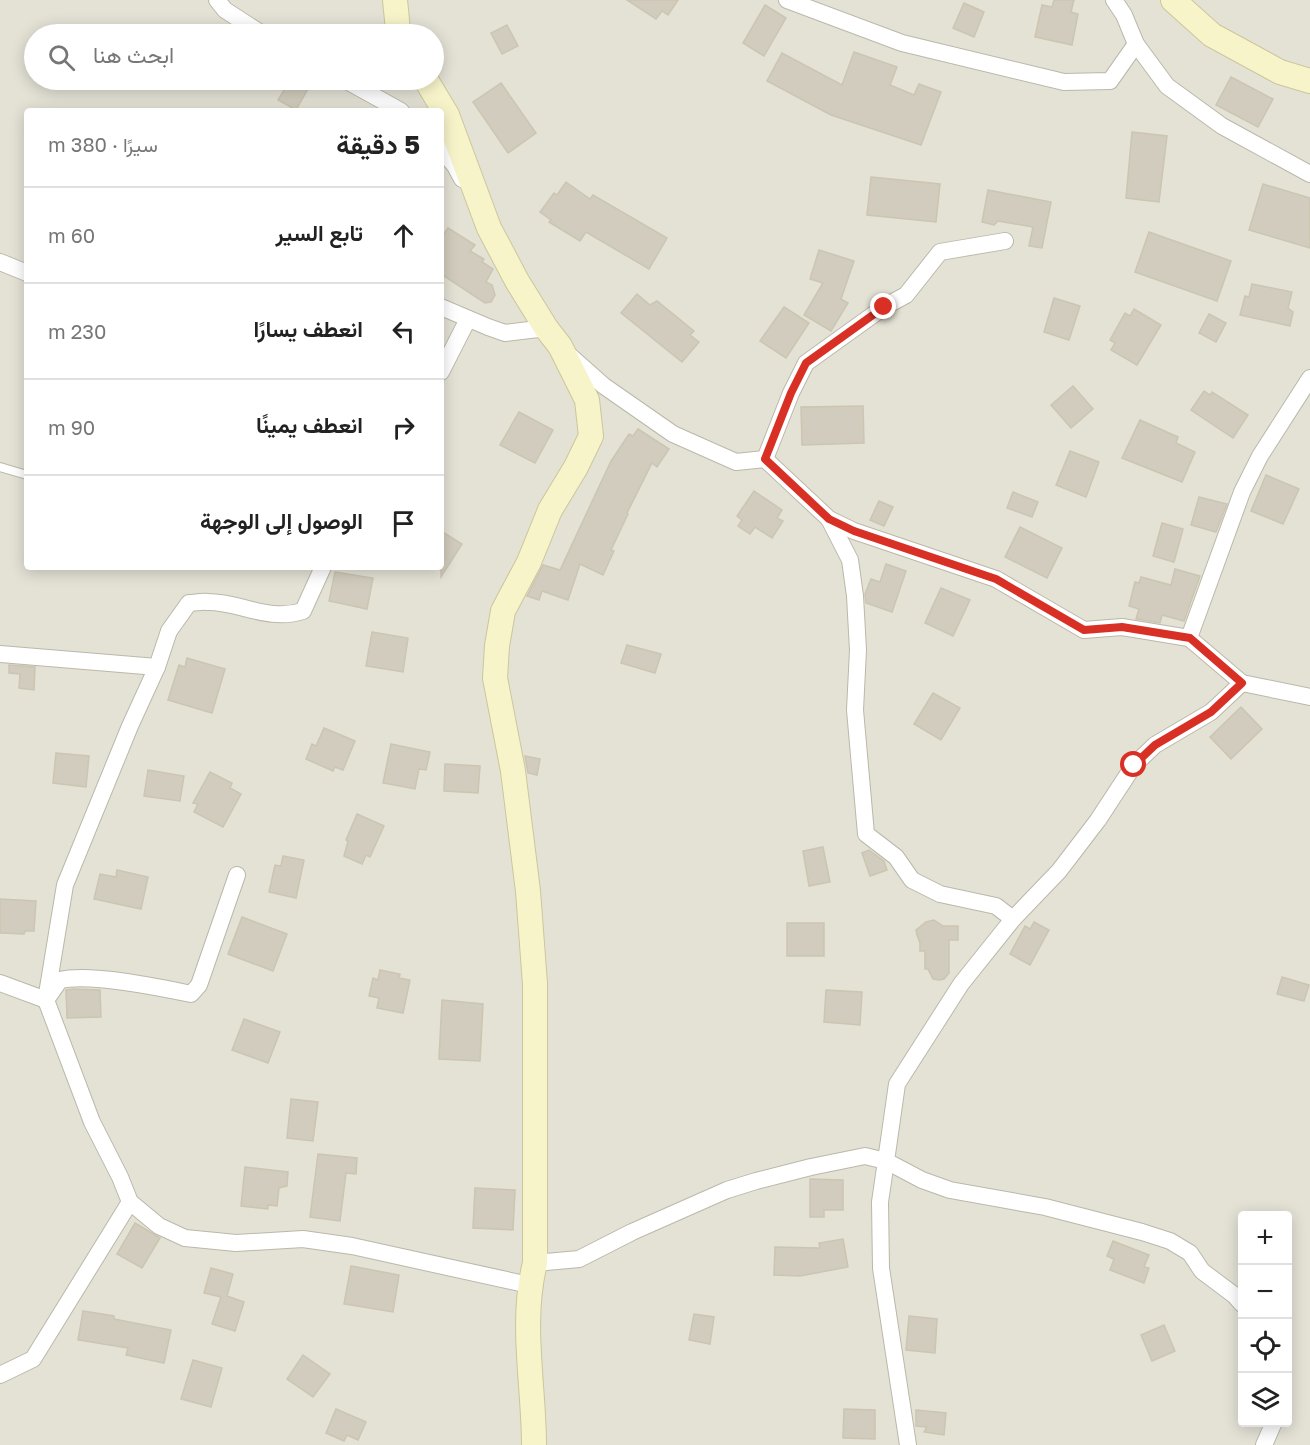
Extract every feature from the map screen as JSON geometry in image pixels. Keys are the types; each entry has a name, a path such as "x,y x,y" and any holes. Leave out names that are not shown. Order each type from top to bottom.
{"street":[{"path":"217,0 225,10 247,24"},
{"path":"395,0 397,24"},
{"path":"787,0 902,43 1064,82 1110,81 1136,44"},
{"path":"1114,0 1124,15 1136,44 1167,86 1222,126 1310,174"},
{"path":"1173,0 1212,35 1280,72 1310,81"},
{"path":"363,90 396,108"},
{"path":"432,90 443,108"},
{"path":"444,110 489,228"},
{"path":"444,152 455,165 587,400 591,436 550,510 529,562 503,611 497,646 495,678 513,771 528,891 535,984 532,1274 529,1333 534,1445"},
{"path":"765,459 791,393 806,363 906,294 940,252 1005,242"},
{"path":"0,262 24,272"},
{"path":"444,308 505,333 553,337 603,386 674,434 736,462 765,459 829,519 854,531 996,579 1084,630 1122,627 1190,638 1242,683 1310,698"},
{"path":"444,366 468,319"},
{"path":"1190,638 1242,492 1260,456 1310,378"},
{"path":"829,519 850,560 855,596 858,650 855,710 866,834 896,857 912,880 940,894 996,906 1013,920"},
{"path":"322,570 303,611 289,615 264,613 210,602 189,603 169,631 157,667 65,885 46,1000 92,1122 130,1202 159,1226 185,1238 236,1243 303,1239 532,1274 579,1259 632,1232 727,1190 811,1167 865,1156 886,1161 922,1180 950,1190 1045,1207 1170,1241 1190,1253 1202,1271 1238,1300"},
{"path":"0,654 157,667"},
{"path":"908,1445 881,1268 880,1202 897,1084 960,984 1013,920 1059,871 1098,820 1134,765 1155,745 1211,712 1242,683"},
{"path":"46,1000 60,980 71,977 191,994 199,985 237,875"},
{"path":"0,983 46,1000"},
{"path":"0,1376 33,1359 130,1202"},
{"path":"1264,1445 1272,1427"}],"lane":[{"path":"0,467 24,475"}],"shaded area":[{"path":"0,0 1310,0 1310,1445 0,1445"}],"building":[{"path":"627,0 678,0 668,15 662,11 656,19"},
{"path":"1054,0 1074,0 1071,12 1078,14 1072,45 1035,37 1042,5 1052,7"},
{"path":"964,3 984,12 974,37 953,28"},
{"path":"765,5 786,18 764,56 743,43"},
{"path":"507,25 518,46 502,54 491,33"},
{"path":"854,52 897,67 890,85 914,95 919,84 941,92 921,145 831,115 767,81 782,53 842,85"},
{"path":"1231,77 1273,99 1258,127 1216,105"},
{"path":"501,83 536,133 508,153 473,102"},
{"path":"284,90 307,90 297,108 292,108 278,100"},
{"path":"1132,132 1167,136 1159,202 1126,198"},
{"path":"871,177 940,184 936,222 867,215"},
{"path":"566,182 590,199 593,195 667,238 649,269 586,232 580,241 549,222 551,220 540,212 554,193 557,195"},
{"path":"1263,184 1310,198 1310,248 1249,230"},
{"path":"988,190 1051,202 1042,248 1029,246 1033,227 998,221 994,225 982,222"},
{"path":"448,228 475,245 470,251 484,259 482,262 493,269 486,282 492,285 495,295 491,302 485,303 444,276 444,234"},
{"path":"1149,232 1231,261 1217,301 1135,272"},
{"path":"819,250 854,261 841,299 848,303 831,331 804,315 823,283 810,279"},
{"path":"1252,284 1292,292 1288,308 1293,312 1290,326 1240,315 1245,296 1249,297"},
{"path":"637,294 650,305 657,301 694,331 690,335 699,342 682,362 621,313"},
{"path":"1054,298 1080,306 1069,340 1044,332"},
{"path":"784,307 809,323 786,358 760,341"},
{"path":"1134,309 1161,325 1137,365 1111,350 1115,343 1110,340 1125,313 1130,316"},
{"path":"1209,314 1226,323 1216,342 1199,333"},
{"path":"1073,386 1093,409 1071,428 1051,405"},
{"path":"1204,391 1210,395 1212,392 1248,415 1233,438 1191,410"},
{"path":"863,406 864,443 802,445 801,407"},
{"path":"519,412 553,430 535,463 500,445"},
{"path":"1140,420 1178,437 1176,443 1195,452 1182,482 1122,458"},
{"path":"638,429 669,449 657,467 652,463 627,513 603,575 580,564 568,600 542,591 539,600 527,596 543,565 560,570 611,461 629,434 633,436"},
{"path":"1070,451 1099,462 1086,497 1056,485"},
{"path":"1266,475 1299,489 1283,524 1251,511"},
{"path":"754,491 782,510 777,518 783,521 772,538 755,527 750,534 738,526 742,520 737,516"},
{"path":"1013,492 1038,502 1032,517 1007,508"},
{"path":"1199,497 1227,504 1216,532 1191,525"},
{"path":"879,501 893,507 884,526 870,520"},
{"path":"1162,523 1183,529 1174,562 1153,556"},
{"path":"1020,527 1062,548 1047,578 1005,557"},
{"path":"444,533 462,544 441,577 441,570 444,570"},
{"path":"886,564 906,571 892,612 866,603 865,594 871,579 880,582"},
{"path":"1175,569 1200,576 1184,621 1162,615 1160,623 1136,619 1139,609 1129,606 1135,582 1139,583 1141,577 1171,585"},
{"path":"335,572 373,578 367,609 329,601"},
{"path":"941,588 970,600 953,636 925,623"},
{"path":"372,632 408,638 403,672 366,666"},
{"path":"627,645 661,654 655,673 621,663"},
{"path":"187,658 225,669 212,713 168,700 179,665 185,667"},
{"path":"9,665 35,667 34,690 19,688 20,674 9,673"},
{"path":"933,693 960,708 941,740 914,724"},
{"path":"1241,707 1262,729 1231,759 1210,737"},
{"path":"324,728 355,741 343,770 335,767 333,771 306,759 312,744 316,746"},
{"path":"391,744 430,752 426,770 419,769 415,789 383,783"},
{"path":"56,753 89,756 86,787 53,783"},
{"path":"525,756 540,759 537,775 528,773"},
{"path":"445,764 480,766 478,793 444,791"},
{"path":"148,770 184,776 180,801 144,796"},
{"path":"210,772 232,783 230,788 241,794 223,827 194,812 198,804 193,803"},
{"path":"357,814 384,826 370,857 366,855 362,864 344,856 348,841 346,840"},
{"path":"823,847 830,882 809,886 803,851"},
{"path":"869,850 884,861 887,870 870,876 862,853"},
{"path":"283,856 304,860 296,898 269,892 275,865 281,866"},
{"path":"117,870 148,877 141,909 94,899 100,874 116,877"},
{"path":"0,899 36,901 34,931 25,931 24,934 0,933"},
{"path":"242,917 287,934 273,971 228,954"},
{"path":"934,920 943,926 958,926 958,940 949,940 949,973 944,979 939,980 933,979 928,969 925,969 925,951 920,951 916,930 926,922"},
{"path":"1034,922 1049,930 1030,965 1010,954 1025,926 1030,929"},
{"path":"787,923 824,923 824,956 787,956"},
{"path":"380,970 400,974 399,978 410,980 403,1013 377,1008 379,998 369,996 373,978 378,980"},
{"path":"1282,977 1309,985 1304,1001 1277,994"},
{"path":"66,990 100,990 101,1017 67,1018"},
{"path":"826,990 862,992 860,1025 824,1022"},
{"path":"442,1000 483,1004 480,1061 439,1059"},
{"path":"244,1019 280,1032 268,1063 232,1050"},
{"path":"291,1099 318,1102 313,1141 287,1138"},
{"path":"318,1154 357,1158 356,1174 346,1173 340,1221 310,1217"},
{"path":"245,1167 288,1172 287,1186 279,1188 277,1206 268,1205 268,1209 241,1206"},
{"path":"810,1179 843,1180 843,1210 824,1210 824,1217 810,1217"},
{"path":"475,1188 515,1190 513,1230 473,1228"},
{"path":"135,1223 160,1238 142,1268 117,1254"},
{"path":"843,1239 848,1267 800,1276 774,1275 775,1247 820,1248 819,1243"},
{"path":"1113,1241 1149,1255 1144,1267 1149,1268 1144,1283 1110,1270 1114,1259 1107,1256"},
{"path":"351,1266 399,1275 393,1312 344,1304"},
{"path":"211,1268 233,1274 227,1296 244,1302 235,1331 212,1324 221,1297 204,1293"},
{"path":"83,1311 171,1330 164,1363 126,1355 128,1348 78,1340"},
{"path":"694,1314 714,1317 710,1344 689,1340"},
{"path":"909,1316 937,1319 935,1353 906,1350"},
{"path":"1164,1325 1175,1351 1152,1361 1141,1335"},
{"path":"303,1355 330,1374 313,1397 287,1379"},
{"path":"193,1360 222,1368 211,1407 181,1399"},
{"path":"336,1409 366,1422 358,1440 347,1435 344,1441 326,1433"},
{"path":"844,1409 875,1410 875,1439 843,1438"},
{"path":"916,1410 946,1413 944,1435 924,1432 927,1427 916,1426"}],"route":[{"path":"884,307 806,363 791,393 765,459 829,519 854,531 996,579 1084,630 1122,627 1190,638 1242,683 1211,712 1155,745 1134,765"}]}
